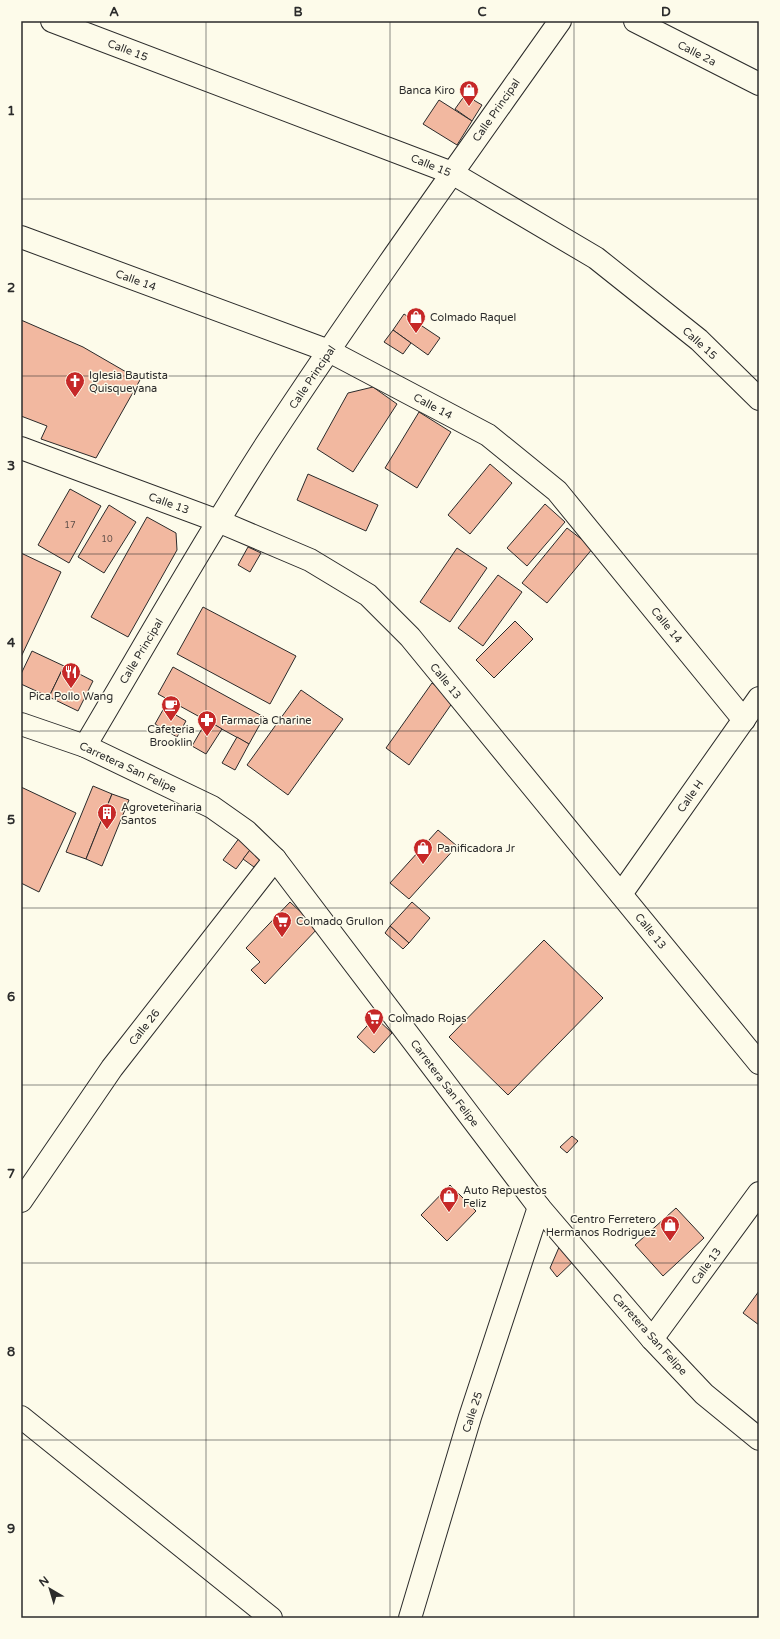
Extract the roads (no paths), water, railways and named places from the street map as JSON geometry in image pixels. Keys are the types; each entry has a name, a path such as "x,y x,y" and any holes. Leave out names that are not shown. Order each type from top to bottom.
{"street":[{"name":"Calle 15","path":"52,21 452,173 596,258 698,340 759,398"},
{"name":"Calle Principal","path":"85,746 218,521 267,444 329,351 452,173 560,21"},
{"name":"Calle 2a","path":"635,21 759,84"},
{"name":"Calle 14","path":"21,237 329,351 488,435 556,491 744,720"},
{"name":"Calle 13","path":"21,448 218,521 310,560 368,595 410,637 759,1061"},
{"name":"Calle H","path":"621,894 759,698"},
{"name":"Carretera San Felipe","path":"21,724 85,746 212,807 246,831 276,859 539,1207 652,1339 704,1394 759,1439"},
{"name":"Calle 26","path":"21,1201 112,1068 276,859"},
{"name":"Calle 13","path":"652,1339 759,1193"},
{"name":"Calle 25","path":"410,1618 470,1417 539,1207"},
{"path":"21,1417 271,1618"}],"place":[{"name":"Banca Kiro","path":"469,107"},
{"name":"Colmado Raquel","path":"416,334"},
{"name":"Iglesia Bautista Quisqueyana","path":"75,398"},
{"name":"Pica Pollo Wang","path":"71,689"},
{"name":"Cafeteria Brooklin","path":"171,722"},
{"name":"Farmacia Charine","path":"207,737"},
{"name":"Agroveterinaria Santos","path":"107,830"},
{"name":"Panificadora Jr","path":"423,865"},
{"name":"Colmado Grullon","path":"282,938"},
{"name":"Colmado Rojas","path":"374,1035"},
{"name":"Auto Repuestos Feliz","path":"449,1213"},
{"name":"Centro Ferretero Hermanos Rodriguez","path":"670,1242"}]}
